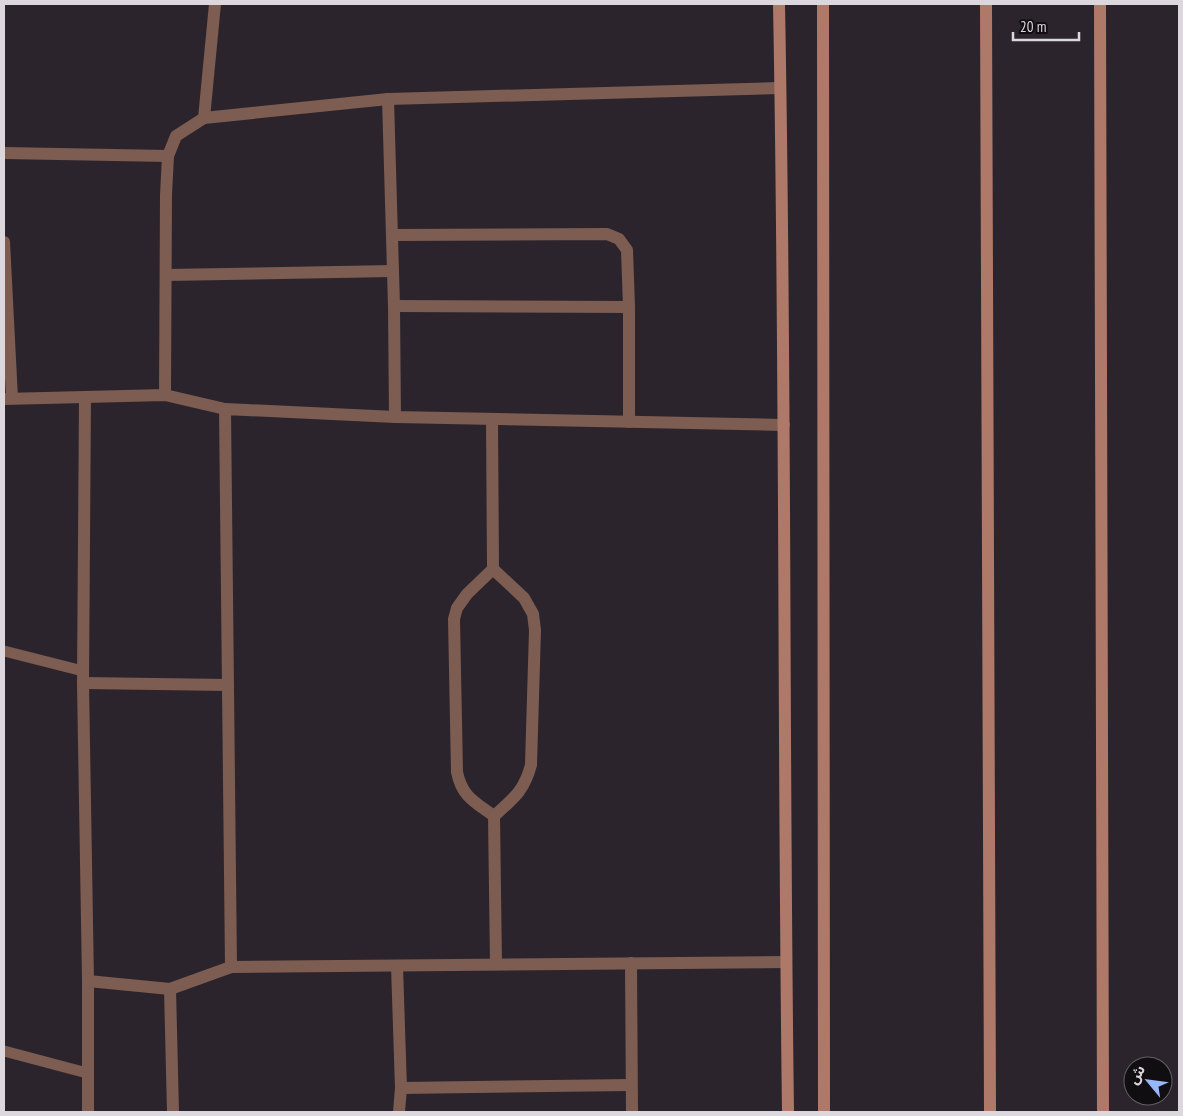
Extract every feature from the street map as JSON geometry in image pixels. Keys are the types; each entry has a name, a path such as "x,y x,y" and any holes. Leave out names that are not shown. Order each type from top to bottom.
{"street":[{"path":"204,118 214,4"},
{"path":"778,4 784,425 788,1112"},
{"path":"823,4 824,1112"},
{"path":"986,4 990,1112"},
{"path":"1100,4 1103,1112"},
{"path":"165,395 166,195 168,156 176,136 204,118 388,99 780,88"},
{"path":"388,99 395,417"},
{"path":"4,153 168,156"},
{"path":"392,235 607,234 619,239 627,250 629,422"},
{"path":"4,242 8,398 165,395 225,409 395,417 784,425"},
{"path":"166,275 393,272"},
{"path":"394,306 629,307"},
{"path":"85,397 83,677 88,981 88,1112"},
{"path":"225,409 231,967"},
{"path":"492,419 492,569 467,594 457,608 454,620 457,772 460,787 468,797 494,816"},
{"path":"492,569 524,598 533,614 535,630 531,765 526,781 515,797 494,816 496,964"},
{"path":"83,677 228,685"},
{"path":"88,981 170,989 231,967 786,962"},
{"path":"631,963 632,1112"},
{"path":"396,966 399,1112"},
{"path":"170,989 173,1112"},
{"path":"400,1088 632,1085"}],"lane":[{"path":"4,651 83,677"},
{"path":"4,1052 87,1073"}]}
